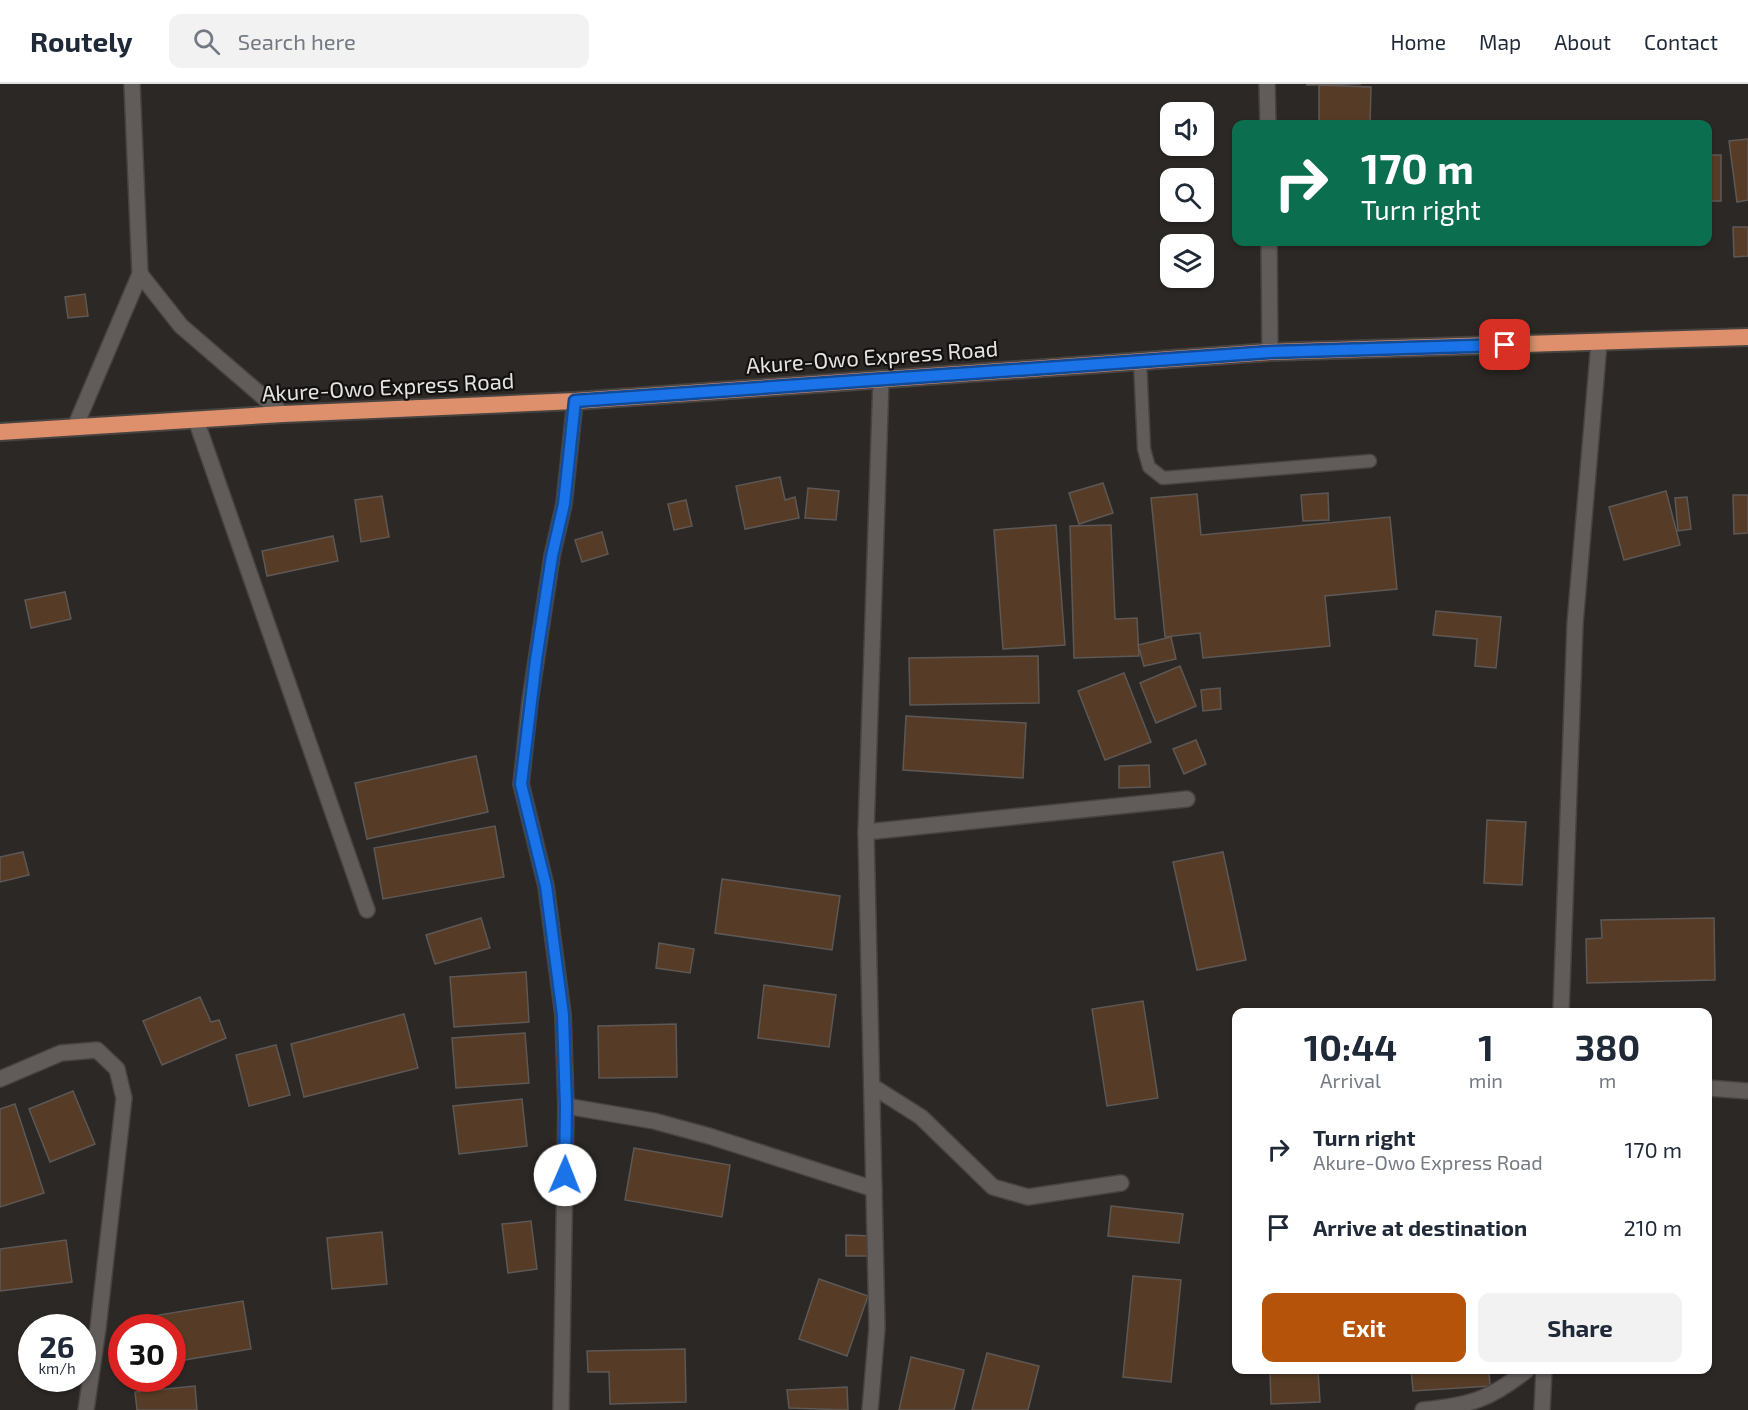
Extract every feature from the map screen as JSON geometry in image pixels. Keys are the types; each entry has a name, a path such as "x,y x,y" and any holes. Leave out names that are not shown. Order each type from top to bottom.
{"highway":[{"name":"Akure-Owo Express Road","path":"0,432 284,414 575,401 1270,352 1748,337"}],"street":[{"path":"75,428 140,274 132,84"},
{"path":"1267,84 1268,120"},
{"path":"1269,246 1270,352"},
{"path":"140,274 181,326 284,414"},
{"path":"1561,1008 1575,624 1599,343"},
{"path":"870,1410 877,1328 866,832 881,379"},
{"path":"561,1410 566,1106 563,1015 546,886 521,784 530,701 549,578 564,504 575,401"},
{"path":"196,420 367,910"},
{"path":"866,832 1187,799"},
{"path":"0,1079 61,1053 97,1050 117,1069 124,1098 98,1328 86,1410"},
{"path":"872,1086 921,1117 993,1186 1028,1197 1121,1183"},
{"path":"1712,1088 1748,1091"},
{"path":"566,1106 654,1121 709,1136 874,1189"},
{"path":"1423,1410 1482,1400 1502,1390 1522,1374"},
{"path":"1542,1410 1544,1374"}],"lane":[{"path":"1140,361 1144,449 1149,467 1163,478 1370,460"}],"building":[{"path":"1307,84 1361,84 1307,85"},
{"path":"1319,85 1371,87 1370,120 1319,120"},
{"path":"1748,139 1748,200 1737,202 1729,141"},
{"path":"1712,155 1721,155 1721,201 1712,201"},
{"path":"1733,227 1748,227 1748,256 1734,257"},
{"path":"85,294 88,316 68,318 65,297"},
{"path":"780,477 785,500 795,497 799,518 745,529 736,486"},
{"path":"1103,483 1113,513 1079,524 1069,493"},
{"path":"808,488 839,491 836,520 805,518"},
{"path":"1666,491 1680,545 1624,560 1609,507"},
{"path":"1328,493 1329,520 1303,521 1301,495"},
{"path":"1197,494 1201,535 1390,517 1397,589 1325,596 1330,646 1203,658 1200,633 1165,637 1151,498"},
{"path":"1733,495 1748,495 1748,533 1734,534"},
{"path":"382,496 389,537 361,542 355,500"},
{"path":"1687,497 1691,529 1678,531 1675,498"},
{"path":"686,500 692,526 674,530 668,504"},
{"path":"1056,525 1065,645 1003,649 994,530"},
{"path":"1111,525 1115,619 1137,618 1139,656 1074,658 1070,526"},
{"path":"602,532 608,554 582,562 575,540"},
{"path":"333,536 338,561 267,576 262,551"},
{"path":"65,592 71,619 31,628 25,600"},
{"path":"1436,611 1501,617 1496,668 1475,666 1477,639 1433,635"},
{"path":"1171,637 1176,659 1144,666 1138,645"},
{"path":"1038,656 1039,703 910,705 909,658"},
{"path":"1180,666 1196,706 1156,723 1140,683"},
{"path":"1124,673 1151,742 1105,760 1078,691"},
{"path":"1220,688 1221,709 1203,711 1201,690"},
{"path":"906,716 1026,723 1023,778 903,770"},
{"path":"1196,740 1206,764 1184,774 1173,749"},
{"path":"476,756 488,812 367,839 355,783"},
{"path":"1149,765 1150,787 1119,788 1119,766"},
{"path":"1487,820 1526,822 1522,885 1484,883"},
{"path":"495,826 504,877 383,899 374,848"},
{"path":"23,852 29,875 0,882 0,857"},
{"path":"1223,852 1246,960 1197,970 1173,862"},
{"path":"722,879 840,896 832,950 715,933"},
{"path":"481,918 490,948 435,964 426,935"},
{"path":"1714,918 1715,980 1587,983 1586,939 1602,938 1601,920"},
{"path":"659,943 694,949 690,973 656,968"},
{"path":"526,972 529,1022 454,1027 450,977"},
{"path":"764,985 836,995 829,1047 758,1038"},
{"path":"200,997 211,1022 219,1020 226,1038 162,1065 143,1021"},
{"path":"1143,1001 1158,1098 1107,1106 1092,1009"},
{"path":"404,1014 418,1068 304,1097 291,1044"},
{"path":"676,1024 677,1077 599,1078 598,1026"},
{"path":"525,1033 529,1083 456,1088 452,1038"},
{"path":"276,1045 290,1095 249,1106 236,1055"},
{"path":"73,1091 95,1144 50,1162 29,1109"},
{"path":"522,1099 527,1146 459,1154 453,1106"},
{"path":"15,1104 44,1193 0,1207 0,1109"},
{"path":"634,1148 730,1165 722,1217 625,1200"},
{"path":"1111,1206 1183,1214 1179,1243 1108,1236"},
{"path":"531,1221 537,1269 508,1273 502,1224"},
{"path":"382,1232 387,1284 332,1289 327,1238"},
{"path":"846,1235 872,1236 871,1256 846,1256"},
{"path":"66,1240 72,1282 0,1291 0,1249"},
{"path":"1133,1276 1181,1280 1171,1382 1123,1377"},
{"path":"819,1279 868,1296 847,1356 799,1339"},
{"path":"243,1301 251,1349 186,1360 186,1314 165,1314"},
{"path":"685,1349 686,1402 610,1404 609,1372 588,1372 587,1351"},
{"path":"987,1353 1039,1366 1028,1410 972,1410"},
{"path":"911,1357 964,1370 954,1410 899,1410"},
{"path":"1270,1374 1318,1374 1320,1402 1271,1404"},
{"path":"1411,1374 1489,1374 1490,1386 1413,1391"},
{"path":"195,1386 197,1410 137,1410 135,1392 186,1392 186,1387"},
{"path":"847,1387 848,1410 789,1408 787,1390"}],"route":[{"path":"565,1175 566,1106 563,1015 546,886 524,805 521,766 552,556 564,504 575,401 1270,352 1505,345"}]}
